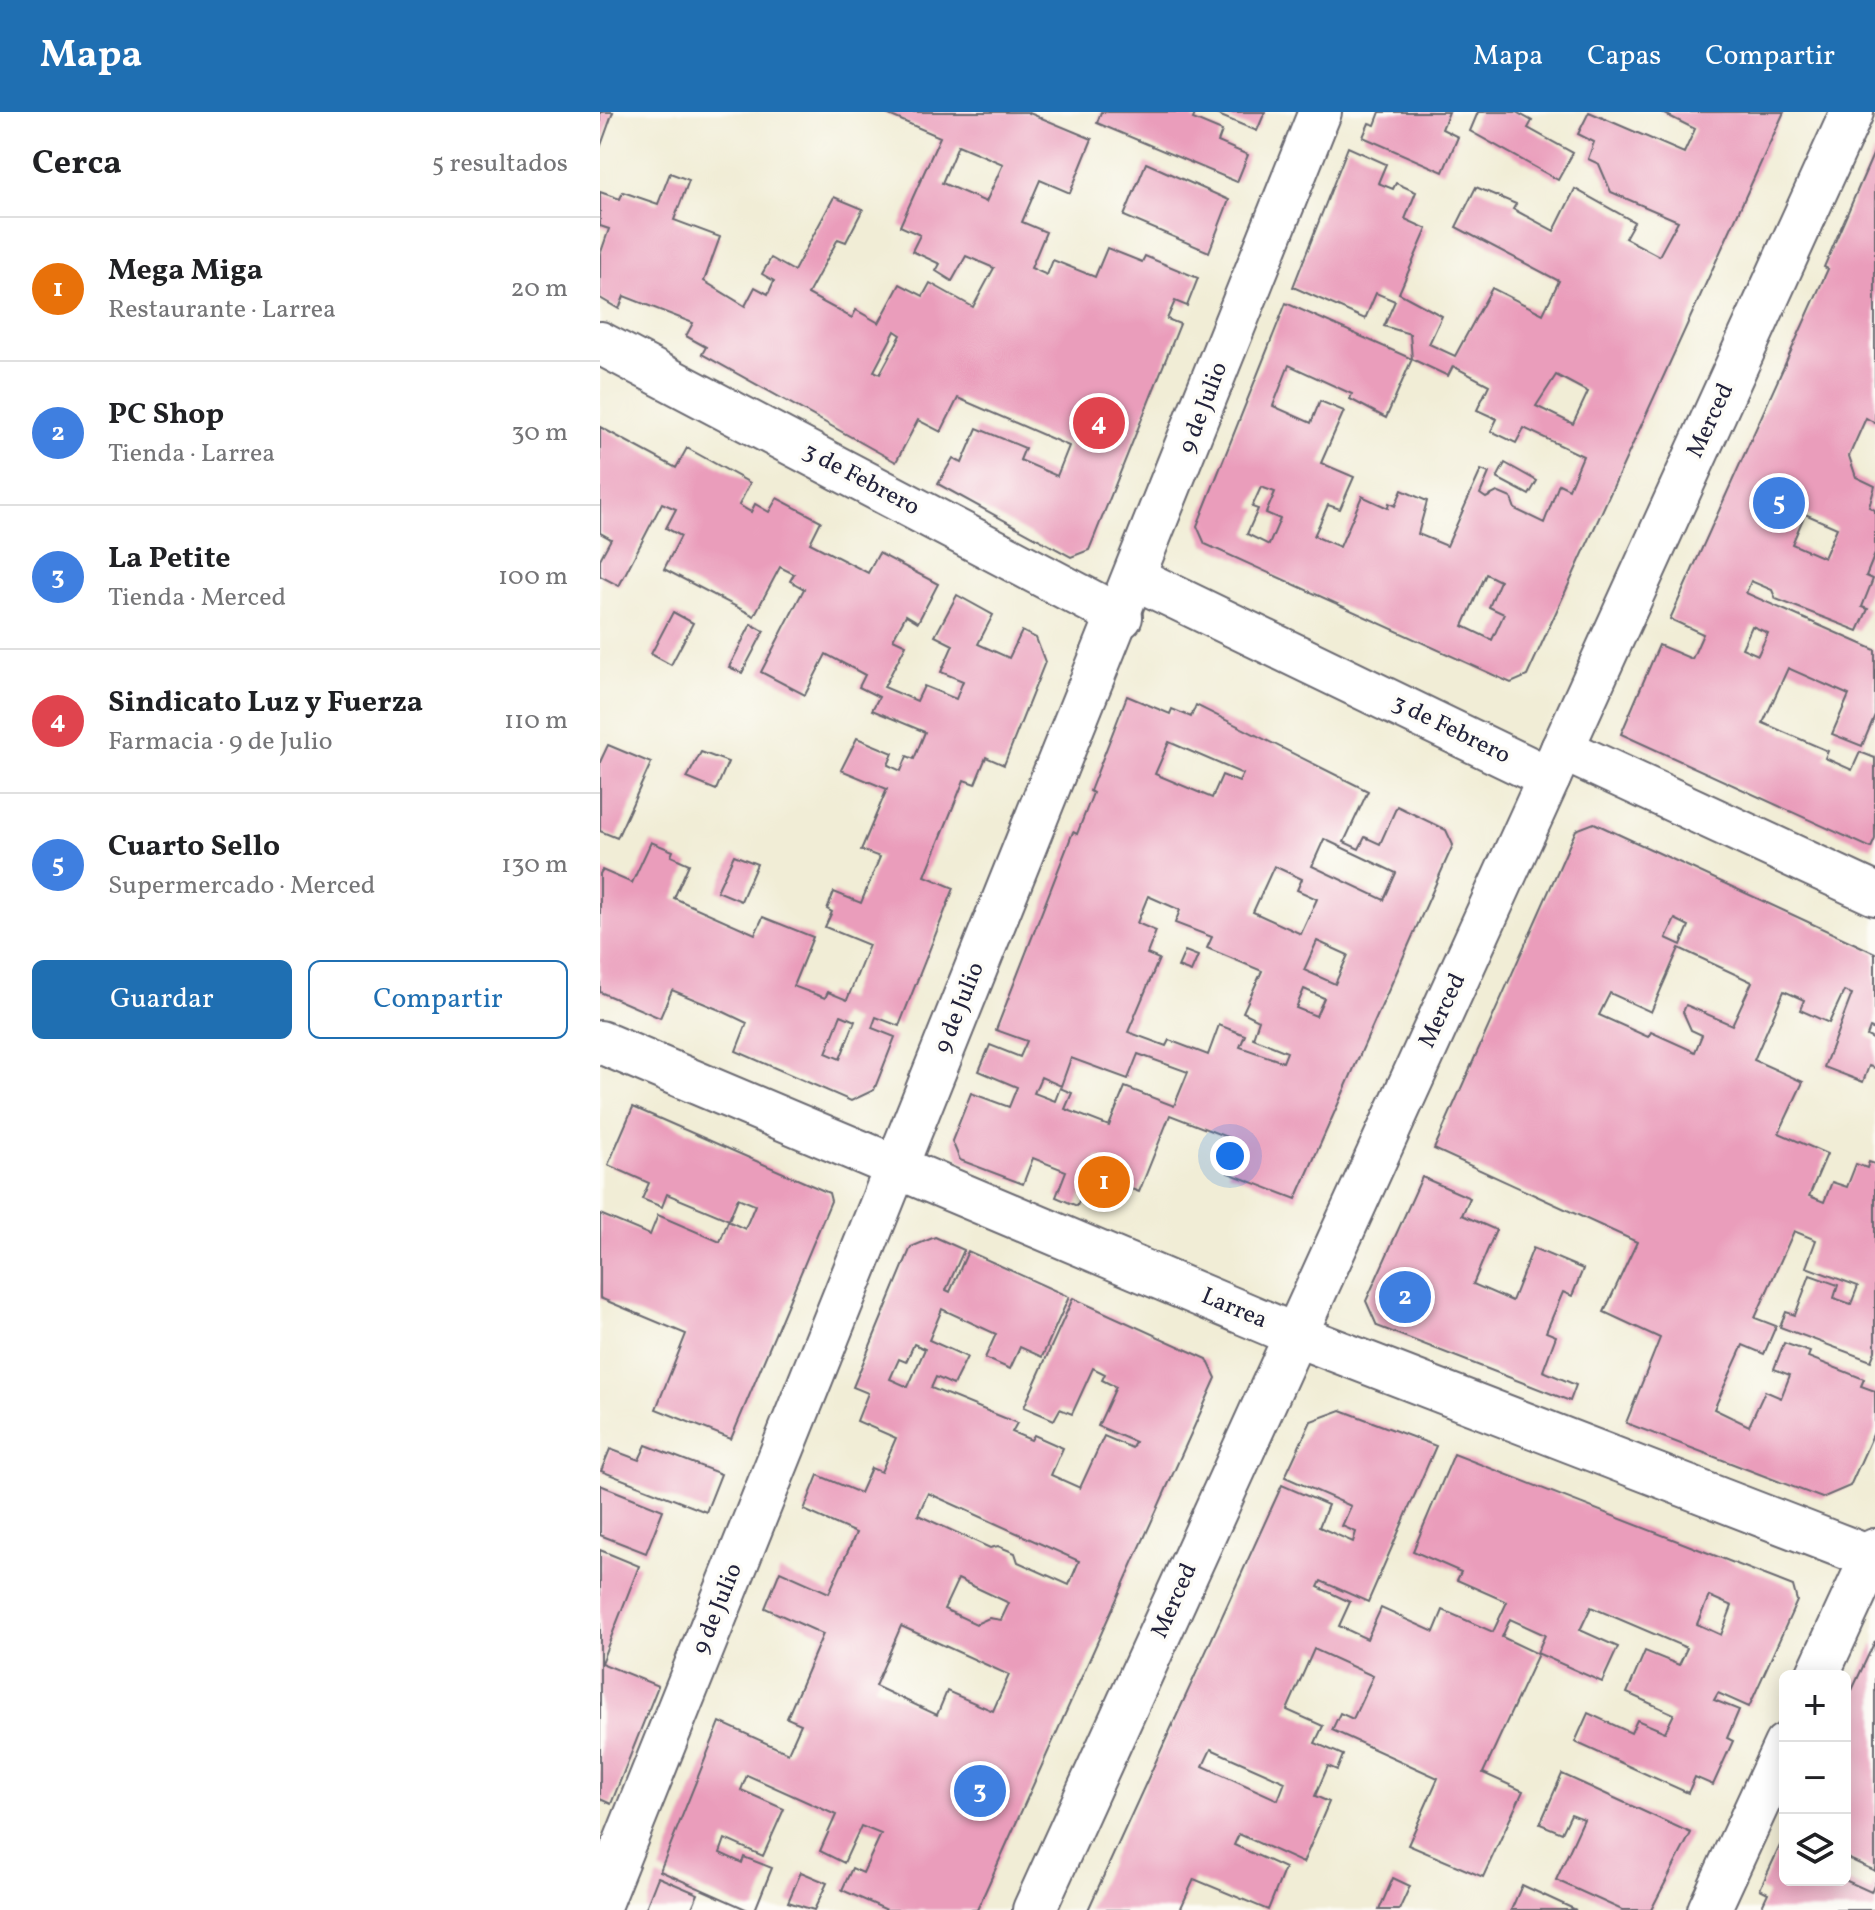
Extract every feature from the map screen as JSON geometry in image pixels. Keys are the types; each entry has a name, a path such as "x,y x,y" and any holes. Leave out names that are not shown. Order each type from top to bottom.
{"street":[{"name":"9 de Julio","path":"600,1904 895,1167 1137,579 1320,112"},
{"name":"Merced","path":"1034,1910 1852,112"},
{"name":"3 de Febrero","path":"600,343 1121,617"},
{"name":"3 de Febrero","path":"1137,579 1555,764 1875,894"},
{"name":"Larrea","path":"600,1042 1295,1335 1874,1555"},
{"path":"1820,1670 1874,1555"},
{"path":"1709,1910 1779,1758"}],"building":[{"path":"600,112 613,112 600,148"},
{"path":"882,112 1027,112 1092,139 1070,193 1040,180 1022,222 1046,232 1031,268 1047,275 1053,260 1095,277 1107,248 1142,262 1145,256 1198,278 1187,306 1175,301 1167,319 1180,324 1089,550 1071,557 938,484 953,458 962,463 977,428 1025,448 1020,460 1057,476 1069,446 958,398 941,432 918,420 896,462 702,354 706,347 686,336 693,323 624,296 619,309 600,298 600,255 609,229 600,226 600,192 620,199 623,192 658,204 670,173 689,180 674,220 720,237 704,281 745,306 755,287 768,294 774,281 762,274 771,258 794,271 834,197 863,209 846,242 838,239 808,294 852,318 856,310 879,323 900,284 923,296 930,283 973,307 994,268 966,256 952,281 936,271 940,264 912,251 920,235 900,226 940,137","holes":["958,145 1003,164 986,202 942,183","895,331 901,335 880,374 874,371"]},
{"path":"1101,112 1189,112 1195,114 1193,119 1222,131 1218,142 1248,155 1237,182 1097,123"},
{"path":"1211,112 1265,112 1257,131"},
{"path":"1380,112 1449,112 1442,129 1458,137 1443,172 1363,137 1369,123 1375,125"},
{"path":"1478,112 1516,112 1532,121 1528,128 1573,153 1558,180 1470,131"},
{"path":"1589,112 1684,153 1695,129 1661,112 1784,112 1527,676 1511,683 1205,544 1197,526 1286,303 1412,359 1410,334 1384,326 1395,301 1376,293 1365,319 1293,287 1348,147 1386,164 1378,183 1393,189 1396,183 1416,192 1405,219 1427,229 1399,293 1442,316 1429,344 1455,356 1492,288 1543,314 1559,281 1456,227 1476,187 1516,204 1513,209 1554,231 1575,189 1634,222 1625,238 1659,256 1678,221 1611,192 1599,164 1588,159 1594,142 1578,134","holes":["1412,359 1448,376 1453,366 1489,385 1477,410 1497,419 1491,431 1516,443 1524,428 1583,456 1569,489 1559,484 1544,523 1515,509 1511,498 1497,492 1486,498 1480,494 1489,473 1481,470 1447,546 1418,534 1427,501 1402,490 1395,506 1389,503 1388,508 1362,496 1340,547 1314,536 1328,505 1340,509 1354,477 1321,463 1344,411 1320,401 1311,423 1273,406 1289,365 1352,394 1350,399 1386,418","1556,375 1588,392 1573,424 1536,406","1261,487 1275,492 1266,513 1280,519 1269,545 1247,534 1258,509 1252,507","1486,574 1500,581 1489,607 1504,614 1492,640 1463,626"]},
{"path":"1875,150 1875,423 1866,418 1849,456 1856,477 1875,486 1869,507 1875,510 1875,554 1866,576 1873,579 1862,607 1868,609 1858,631 1776,599 1772,590 1751,581 1746,593 1875,650 1875,715 1862,746 1832,734 1849,695 1788,668 1763,723 1828,751 1825,758 1852,770 1860,752 1875,758 1875,839 1871,848 1621,734 1659,645 1692,659 1703,634 1670,619 1828,269 1824,267","holes":["1805,514 1837,528 1824,558 1792,544","1752,626 1768,633 1758,655 1742,648"]},
{"path":"1146,163 1229,200 1209,252 1124,216"},
{"path":"600,427 676,468 687,448 750,483 739,505 751,512 755,504 769,512 777,498 821,521 810,543 868,573 879,553 938,584 918,622 906,615 893,639 906,645 884,687 917,701 924,686 956,699 963,681 941,672 953,645 935,636 957,595 993,615 978,644 1009,658 1022,631 1036,638 1045,662 1004,765 986,757 975,784 964,780 925,876 954,888 899,1026 876,1017 872,1028 895,1037 874,1090 851,1101 736,1051 747,1023 722,1011 672,990 660,1018 600,992 600,874 602,870 632,883 651,842 673,851 671,856 689,864 674,898 755,934 763,917 813,937 793,986 825,998 828,992 847,1000 869,945 825,927 832,912 827,909 834,892 861,903 880,857 861,850 887,789 841,770 857,738 893,753 888,765 901,771 907,756 914,759 925,732 872,710 879,697 859,687 865,675 826,654 805,695 761,672 804,589 790,581 794,574 780,567 754,616 664,569 681,536 666,528 676,509 662,503 619,586 600,576 600,559 611,539 600,533","holes":["841,1015 855,1021 840,1059 826,1053"]},
{"path":"1505,463 1537,481 1529,495 1497,478"},
{"path":"673,612 693,623 671,665 651,654"},
{"path":"751,624 764,631 742,673 729,667"},
{"path":"1127,696 1170,714 1172,709 1191,717 1196,705 1368,791 1344,842 1359,849 1365,837 1380,844 1397,806 1446,830 1453,845 1296,1199 1228,1173 1240,1142 1170,1115 1139,1192 1116,1183 1123,1167 1097,1157 1077,1206 1056,1197 1066,1171 1033,1158 1023,1184 960,1160 952,1141 971,1093 1009,1107 1017,1087 979,1071 990,1045 1020,1057 1027,1041 996,1030 1073,832 1077,834 1093,793 1090,791","holes":["1169,742 1243,774 1239,782 1222,775 1212,798 1155,774","1324,839 1396,873 1384,900 1312,866","1274,866 1302,879 1297,890 1317,899 1301,934 1253,912","1148,896 1180,910 1175,923 1212,937 1207,948 1262,971 1243,1012 1259,1020 1253,1038 1287,1052 1283,1062 1240,1047 1245,1035 1219,1025 1208,1055 1169,1040 1166,1046 1128,1032 1159,959 1147,954 1156,931 1137,923","1317,941 1348,955 1335,984 1304,970","1304,989 1324,998 1316,1016 1296,1008","1138,1054 1188,1072 1174,1106 1125,1087 1109,1126 1065,1109 1072,1093 1060,1088 1055,1101 1034,1093 1041,1077 1061,1086 1071,1058 1128,1079"]},
{"path":"608,745 651,763 617,838 600,831 600,762"},
{"path":"701,752 728,762 716,790 687,778"},
{"path":"1594,823 1875,953 1875,1030 1870,1028 1867,1036 1875,1040 1875,1068 1869,1066 1863,1082 1824,1067 1852,994 1844,991 1829,1023 1800,1010 1804,1000 1784,991 1754,1060 1803,1082 1779,1133 1827,1154 1809,1196 1824,1202 1832,1182 1847,1187 1856,1164 1867,1168 1869,1162 1875,1164 1875,1351 1871,1361 1780,1327 1786,1312 1795,1315 1810,1275 1838,1285 1834,1298 1851,1304 1858,1286 1806,1267 1816,1240 1794,1231 1755,1318 1776,1326 1764,1354 1743,1345 1714,1409 1749,1426 1765,1391 1781,1398 1790,1375 1774,1369 1784,1343 1810,1352 1808,1357 1864,1379 1861,1386 1875,1391 1875,1430 1850,1486 1822,1498 1626,1423 1660,1338 1604,1312 1637,1242 1434,1149 1576,830","holes":["1675,919 1689,926 1681,945 1666,938","1679,948 1752,982 1732,1025 1686,1005 1683,1012 1691,1030 1702,1035 1695,1052 1651,1032 1648,1037 1599,1015 1610,993 1651,1012"]},
{"path":"734,855 757,864 741,901 717,891"},
{"path":"1185,951 1198,956 1191,972 1178,967"},
{"path":"633,1107 829,1193 831,1201 731,1439 656,1409 686,1334 600,1298 600,1214 650,1235 658,1215 720,1242 728,1221 745,1229 755,1205 738,1198 729,1220 667,1194 662,1207 642,1199 649,1183 608,1165"},
{"path":"1422,1177 1470,1198 1462,1215 1496,1230 1473,1284 1512,1301 1533,1248 1583,1269 1572,1296 1563,1292 1546,1332 1556,1336 1543,1371 1576,1385 1570,1401 1377,1326 1366,1301"},
{"path":"935,1237 964,1250 946,1290 950,1292 968,1251 1069,1297 1042,1357 1020,1347 1010,1369 985,1358 996,1334 942,1309 929,1340 967,1357 953,1385 936,1377 931,1388 1017,1423 1012,1432 1031,1440 1034,1435 1063,1448 1051,1475 1080,1488 1104,1436 1132,1448 1135,1442 1098,1426 1116,1387 1102,1380 1105,1374 1093,1368 1072,1414 1060,1409 1054,1420 1024,1407 1073,1298 1207,1359 1216,1378 977,1910 887,1910 842,1890 852,1868 863,1873 881,1834 861,1826 844,1863 820,1851 836,1815 747,1775 741,1790 784,1809 763,1856 725,1839 720,1853 742,1863 744,1857 772,1868 755,1910 748,1910 660,1871 720,1722 788,1753 801,1724 787,1718 823,1634 765,1608 780,1571 829,1593 856,1533 804,1510 818,1475 860,1493 871,1468 881,1472 896,1438 857,1421 868,1393 853,1387 911,1247","holes":["914,1344 925,1349 908,1387 890,1379 899,1359 906,1362","928,1493 1079,1561 1069,1585 1018,1562 1015,1553 998,1546 990,1548 918,1515","958,1579 1009,1603 1001,1620 989,1618 976,1624 944,1609","901,1626 1009,1675 993,1711 947,1691 937,1715 875,1686"]},
{"path":"1341,1410 1436,1446 1368,1602 1321,1581 1318,1587 1350,1602 1339,1626 1367,1639 1381,1608 1434,1632 1443,1610 1493,1632 1507,1602 1457,1580 1461,1572 1413,1551 1454,1454 1793,1586 1797,1601 1749,1707 1718,1693 1714,1700 1739,1710 1727,1738 1733,1741 1713,1785 1695,1777 1688,1793 1575,1742 1588,1713 1631,1733 1637,1720 1665,1732 1674,1714 1627,1693 1645,1651 1679,1665 1687,1648 1591,1607 1580,1630 1618,1647 1602,1682 1537,1653 1545,1635 1510,1619 1502,1637 1538,1654 1483,1773 1523,1791 1483,1877 1408,1845 1438,1778 1332,1730 1340,1713 1353,1719 1373,1676 1314,1649 1287,1710 1323,1726 1315,1743 1343,1755 1337,1770 1328,1766 1315,1796 1329,1802 1303,1863 1239,1834 1234,1845 1285,1868 1268,1910 1194,1879 1180,1910 1088,1910 1282,1485 1328,1505 1319,1527 1353,1542 1356,1532 1342,1526 1351,1506 1285,1477 1311,1421","holes":["1709,1596 1732,1606 1721,1635 1697,1624","1211,1749 1285,1782 1278,1800 1203,1766"]},
{"path":"646,1445 721,1474 706,1512 601,1471 610,1449 639,1460"},
{"path":"600,1485 663,1510 646,1553 600,1535"},
{"path":"600,1550 639,1566 601,1663 658,1686 611,1804 600,1799"},
{"path":"1875,1641 1875,1871 1851,1860 1851,1692"},
{"path":"1562,1774 1691,1833 1651,1910 1622,1910 1556,1880 1584,1819 1571,1814 1562,1833 1540,1824"},
{"path":"1779,1848 1779,1886 1851,1886 1851,1883 1871,1892 1875,1882 1875,1910 1760,1910 1768,1893 1760,1889"},
{"path":"801,1872 827,1883 814,1910 788,1902"},
{"path":"658,1877 698,1894 691,1910 645,1910"},
{"path":"1393,1878 1410,1886 1399,1910 1379,1910"},
{"path":"1522,1885 1576,1910 1511,1910"}],"place":[{"name":"Sindicato Luz y Fuerza","path":"1099,423"},
{"name":"Cuarto Sello","path":"1779,503"},
{"name":"Mega Miga","path":"1104,1182"},
{"name":"PC Shop","path":"1405,1297"},
{"name":"La Petite","path":"980,1791"}]}
